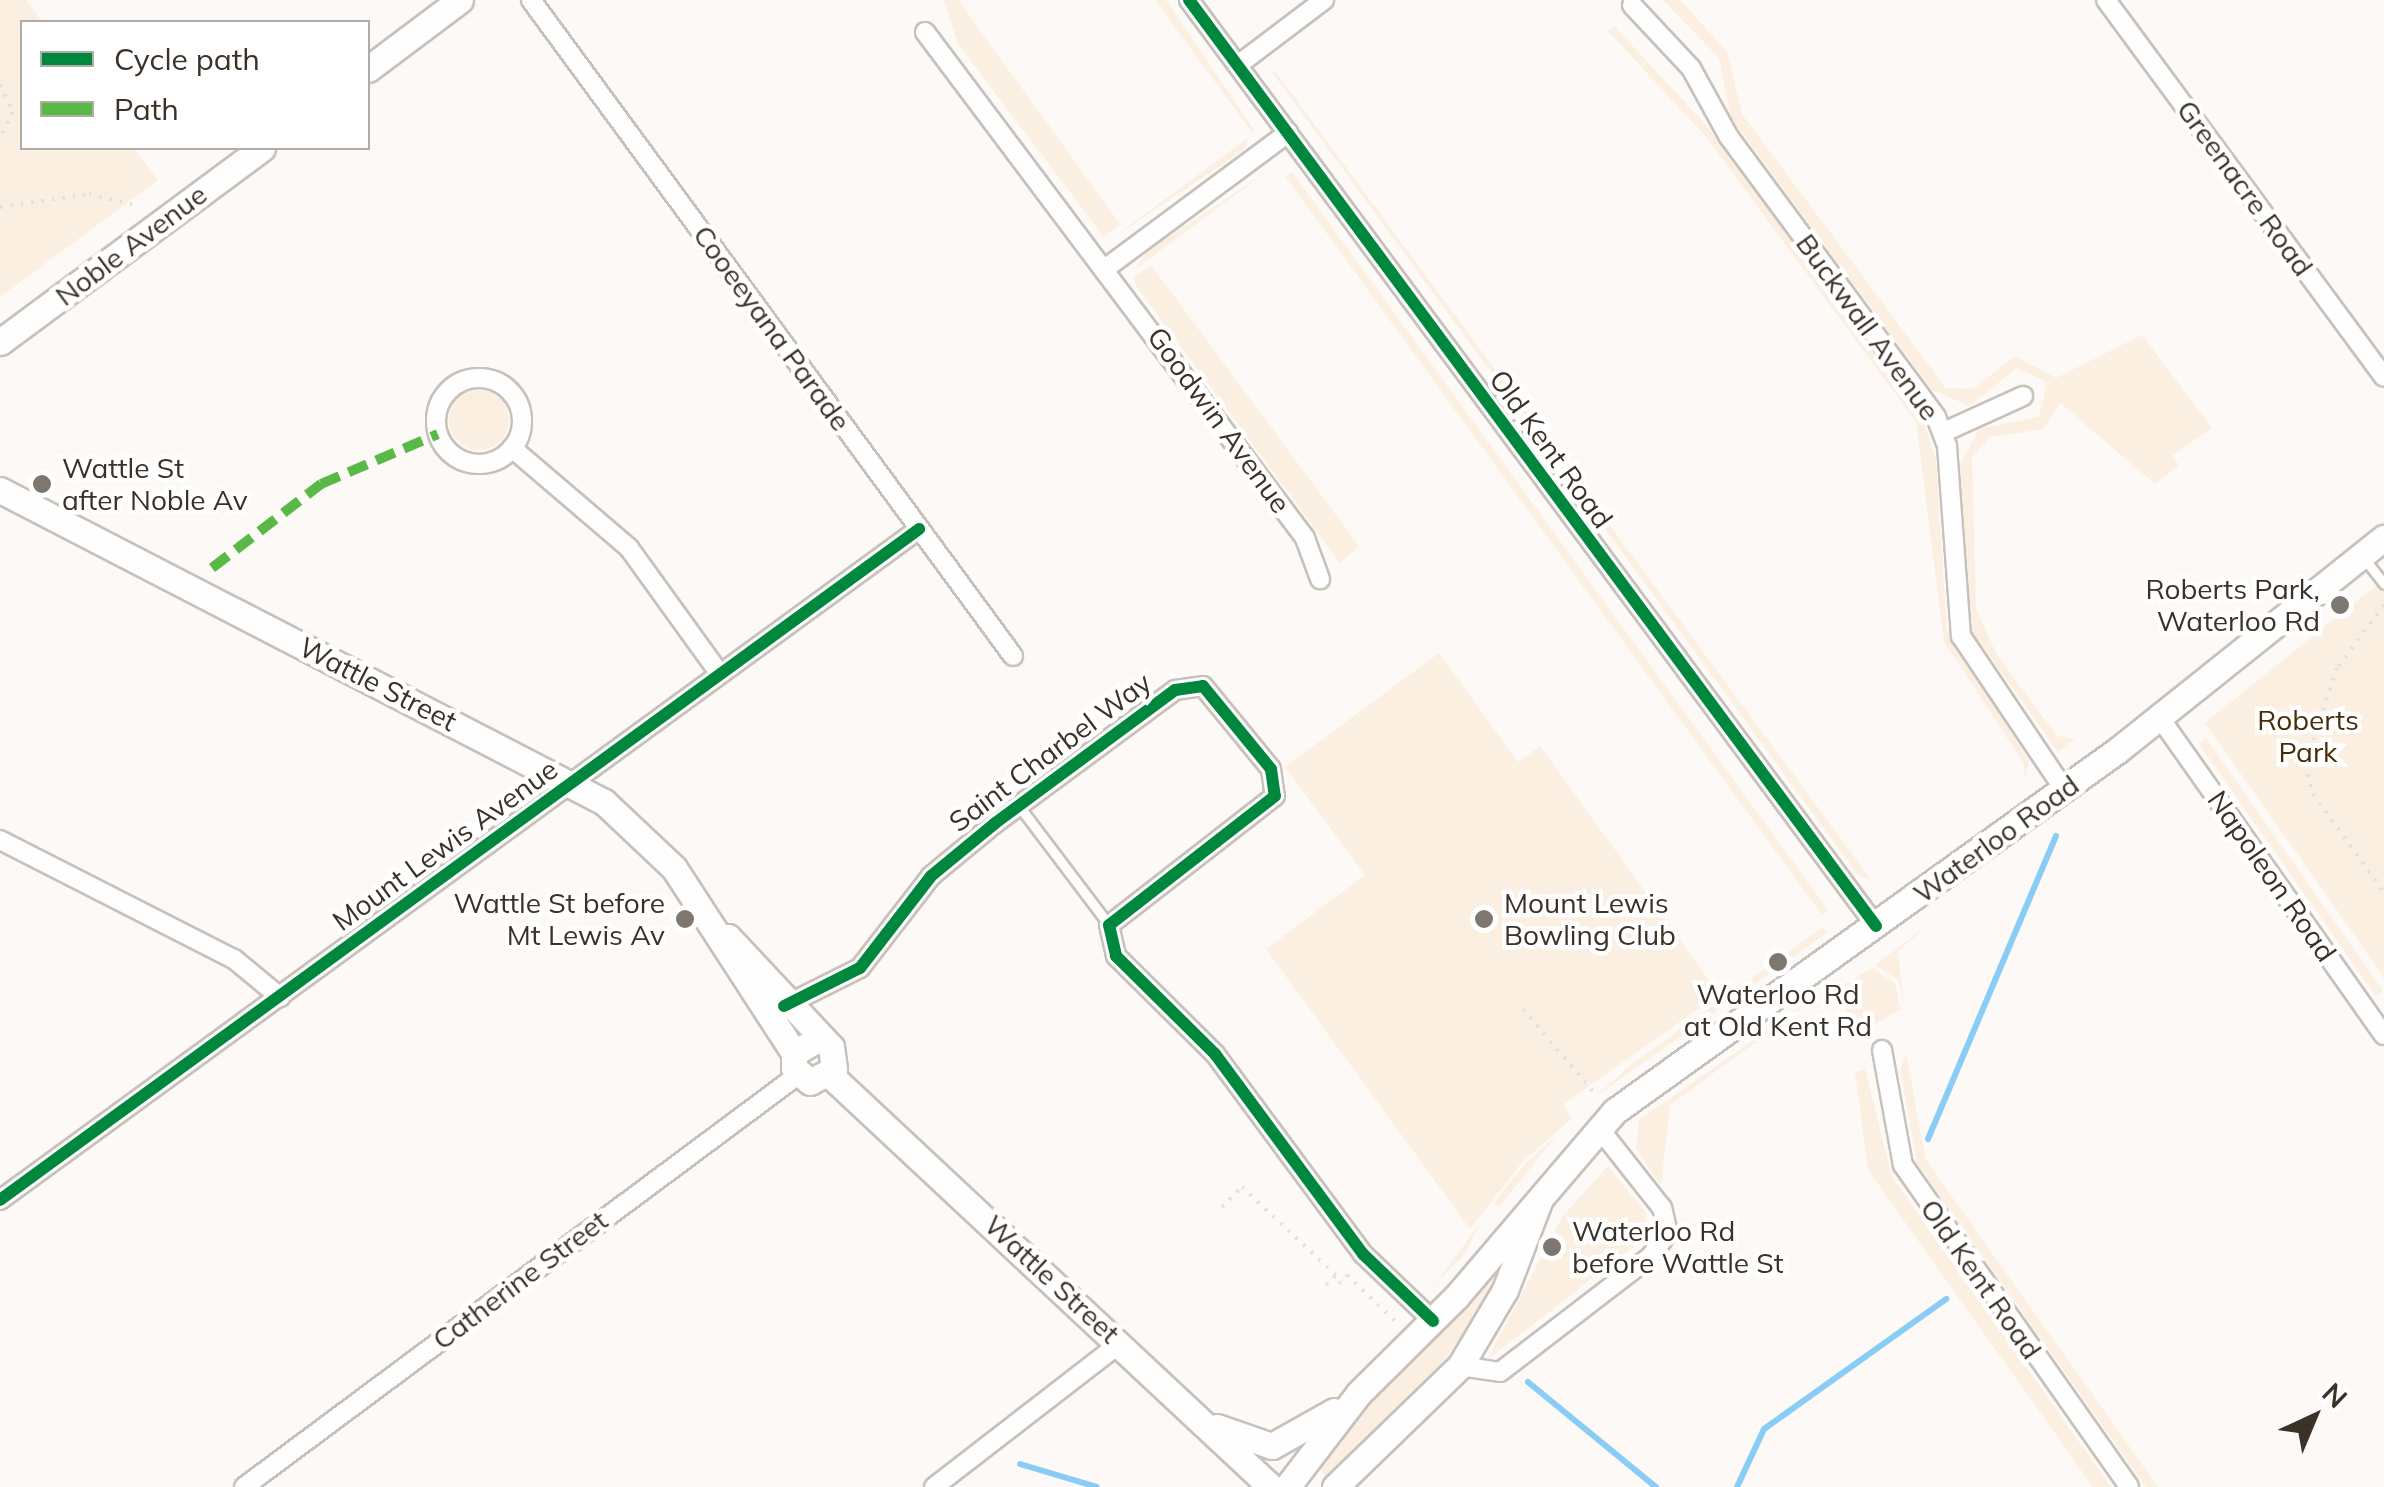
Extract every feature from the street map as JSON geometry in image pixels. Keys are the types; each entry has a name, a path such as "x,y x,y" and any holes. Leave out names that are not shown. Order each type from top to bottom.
{"main road":[{"path":"370,68 460,0"},
{"name":"Noble Avenue","path":"0,342 259,150"},
{"name":"Wattle Street","path":"0,490 571,784 630,822 784,1006 818,1040"},
{"name":"Waterloo Road","path":"1286,1487 1358,1394 1433,1321 1540,1200 1598,1127 2064,790 2384,538"},
{"name":"Wattle Street","path":"716,927 796,1064"},
{"path":"818,1040 834,1054 830,1075 796,1064 818,1040"},
{"name":"Wattle Street","path":"830,1075 1271,1487"},
{"name":"Waterloo Road","path":"1335,1487 1460,1366 1505,1290 1540,1200"},
{"path":"1194,1414 1272,1446 1358,1394"}],"street":[{"name":"Cooeeyana Parade","path":"531,0 1012,656"},
{"name":"Old Kent Road","path":"1189,0 1876,926"},
{"path":"1238,65 1324,0"},
{"name":"Greenacre Road","path":"2106,0 2384,377"},
{"name":"Buckwall Avenue","path":"1632,5 1691,68 1719,123 1944,432 1960,636 2064,790"},
{"name":"Goodwin Avenue","path":"925,32 1306,538 1320,579"},
{"path":"1106,268 1288,133"},
{"path":"477,378 509,390 522,422 512,448 482,464 449,452 437,427 446,394 477,378"},
{"path":"1944,432 2024,396"},
{"path":"512,448 629,548 720,674"},
{"name":"Mount Lewis Avenue","path":"0,1200 919,529"},
{"name":"Saint Charbel Way","path":"784,1006 860,968 931,876 1184,684 1220,701 1271,768 1275,796 1109,925"},
{"name":"Napoleon Road","path":"2160,718 2384,1035"},
{"path":"0,840 234,959 280,997"},
{"path":"1109,925 1121,964 1215,1054 1363,1254 1433,1321"},
{"name":"Old Kent Road","path":"1882,1050 1903,1165 2128,1487"},
{"name":"Catherine Street","path":"244,1487 796,1064"},
{"path":"1460,1366 1500,1372 1661,1245 1662,1208 1598,1127"},
{"path":"934,1487 1120,1343"}],"lane":[{"path":"2362,555 2384,584"},
{"path":"1019,806 1109,925"}],"path":[{"path":"0,85 13,112 0,138"},
{"path":"0,208 83,194 139,206"},
{"path":"2384,605 2337,668 2304,764 2313,794 2384,892"},
{"path":"1523,1009 1595,1094"},
{"path":"1222,1207 1242,1187 1340,1282 1347,1275 1396,1321"},
{"path":"1326,1285 1336,1275"}],"green space":[{"path":"0,0 26,0 41,20 20,20 20,150 136,150 158,180 0,297"},
{"path":"944,0 958,0 1120,224 1104,237 958,44"},
{"path":"1155,0 1166,0 1255,131 1251,131"},
{"path":"1663,0 1680,0 1727,52 1742,114 1946,388 1973,389 2015,356 2056,378 2142,335 2212,428 2172,456 2179,465 2155,484 2060,403 2043,429 1991,437 1972,457 1976,609 1997,655 2057,736 2075,739 2058,752 1971,630 1960,465 1979,429 2039,417 2047,382 2017,368 1970,406 1932,390 1731,118 1719,58"},
{"path":"1615,27 1708,127 1922,417 1936,460 1947,631 2029,761 2024,779 2024,764 1944,641 1916,422 1707,138 1608,31"},
{"path":"1269,68 1278,75 1872,881 1857,874"},
{"path":"1248,138 1244,150 1111,239"},
{"path":"1272,168 1265,173 1134,270 1149,250"},
{"path":"1292,172 1829,911 1822,915 1286,177"},
{"path":"1151,265 1359,546 1340,563 1137,287 1134,277"},
{"path":"479,390 500,399 509,420 500,441 479,450 458,441 449,420 458,399"},
{"name":"Roberts Park","path":"2384,579 2384,977 2205,723"},
{"name":"Mount Lewis Bowling Club","path":"1439,653 1518,762 1540,746 1719,994 1564,1104 1571,1119 1523,1161 1470,1229 1266,949 1365,875 1285,767"},
{"path":"2206,738 2383,991 2376,996 2199,743"},
{"path":"1933,921 1898,951 1904,1006 1898,980 1875,965"},
{"path":"1823,927 1827,933 1596,1096 1632,1064"},
{"path":"1872,968 1895,983 1900,1009 1850,1040 1843,986"},
{"path":"1855,969 1670,1105 1661,1186 1636,1148 1639,1120"},
{"path":"1906,1054 1926,1160 2158,1487 2146,1487 1917,1163 1900,1070"},
{"path":"1865,1069 1892,1177 2111,1487 2093,1487 1868,1170 1855,1072"},
{"path":"1558,1134 1499,1207 1494,1203 1526,1163"},
{"path":"1608,1166 1646,1213 1646,1237 1487,1360 1563,1216"},
{"path":"1480,1223 1465,1254 1426,1293 1442,1275"},
{"path":"1501,1257 1490,1293 1433,1378 1328,1478 1316,1465 1347,1418 1432,1342"}],"waterway":[{"path":"1928,1139 2056,836"},
{"path":"1737,1487 1764,1429 1946,1299"},
{"path":"1528,1382 1656,1487"},
{"path":"1020,1464 1097,1487"}],"marked path":[{"path":"212,568 321,484 438,434"}],"cycle path":[{"path":"1189,0 1876,926"},
{"path":"0,1200 919,529"},
{"path":"784,1006 860,968 931,876 994,824 1175,690 1203,686 1271,769 1275,796 1109,925 1116,956 1215,1054 1363,1254 1433,1321"}],"place":[{"name":"Wattle St after Noble Av","path":"42,484"},
{"name":"Roberts Park, Waterloo Rd","path":"2340,605"},
{"name":"Wattle St before Mt Lewis Av","path":"685,919"},
{"name":"Mount Lewis Bowling Club","path":"1484,919"},
{"name":"Waterloo Rd at Old Kent Rd","path":"1778,962"},
{"name":"Waterloo Rd before Wattle St","path":"1552,1247"}]}
